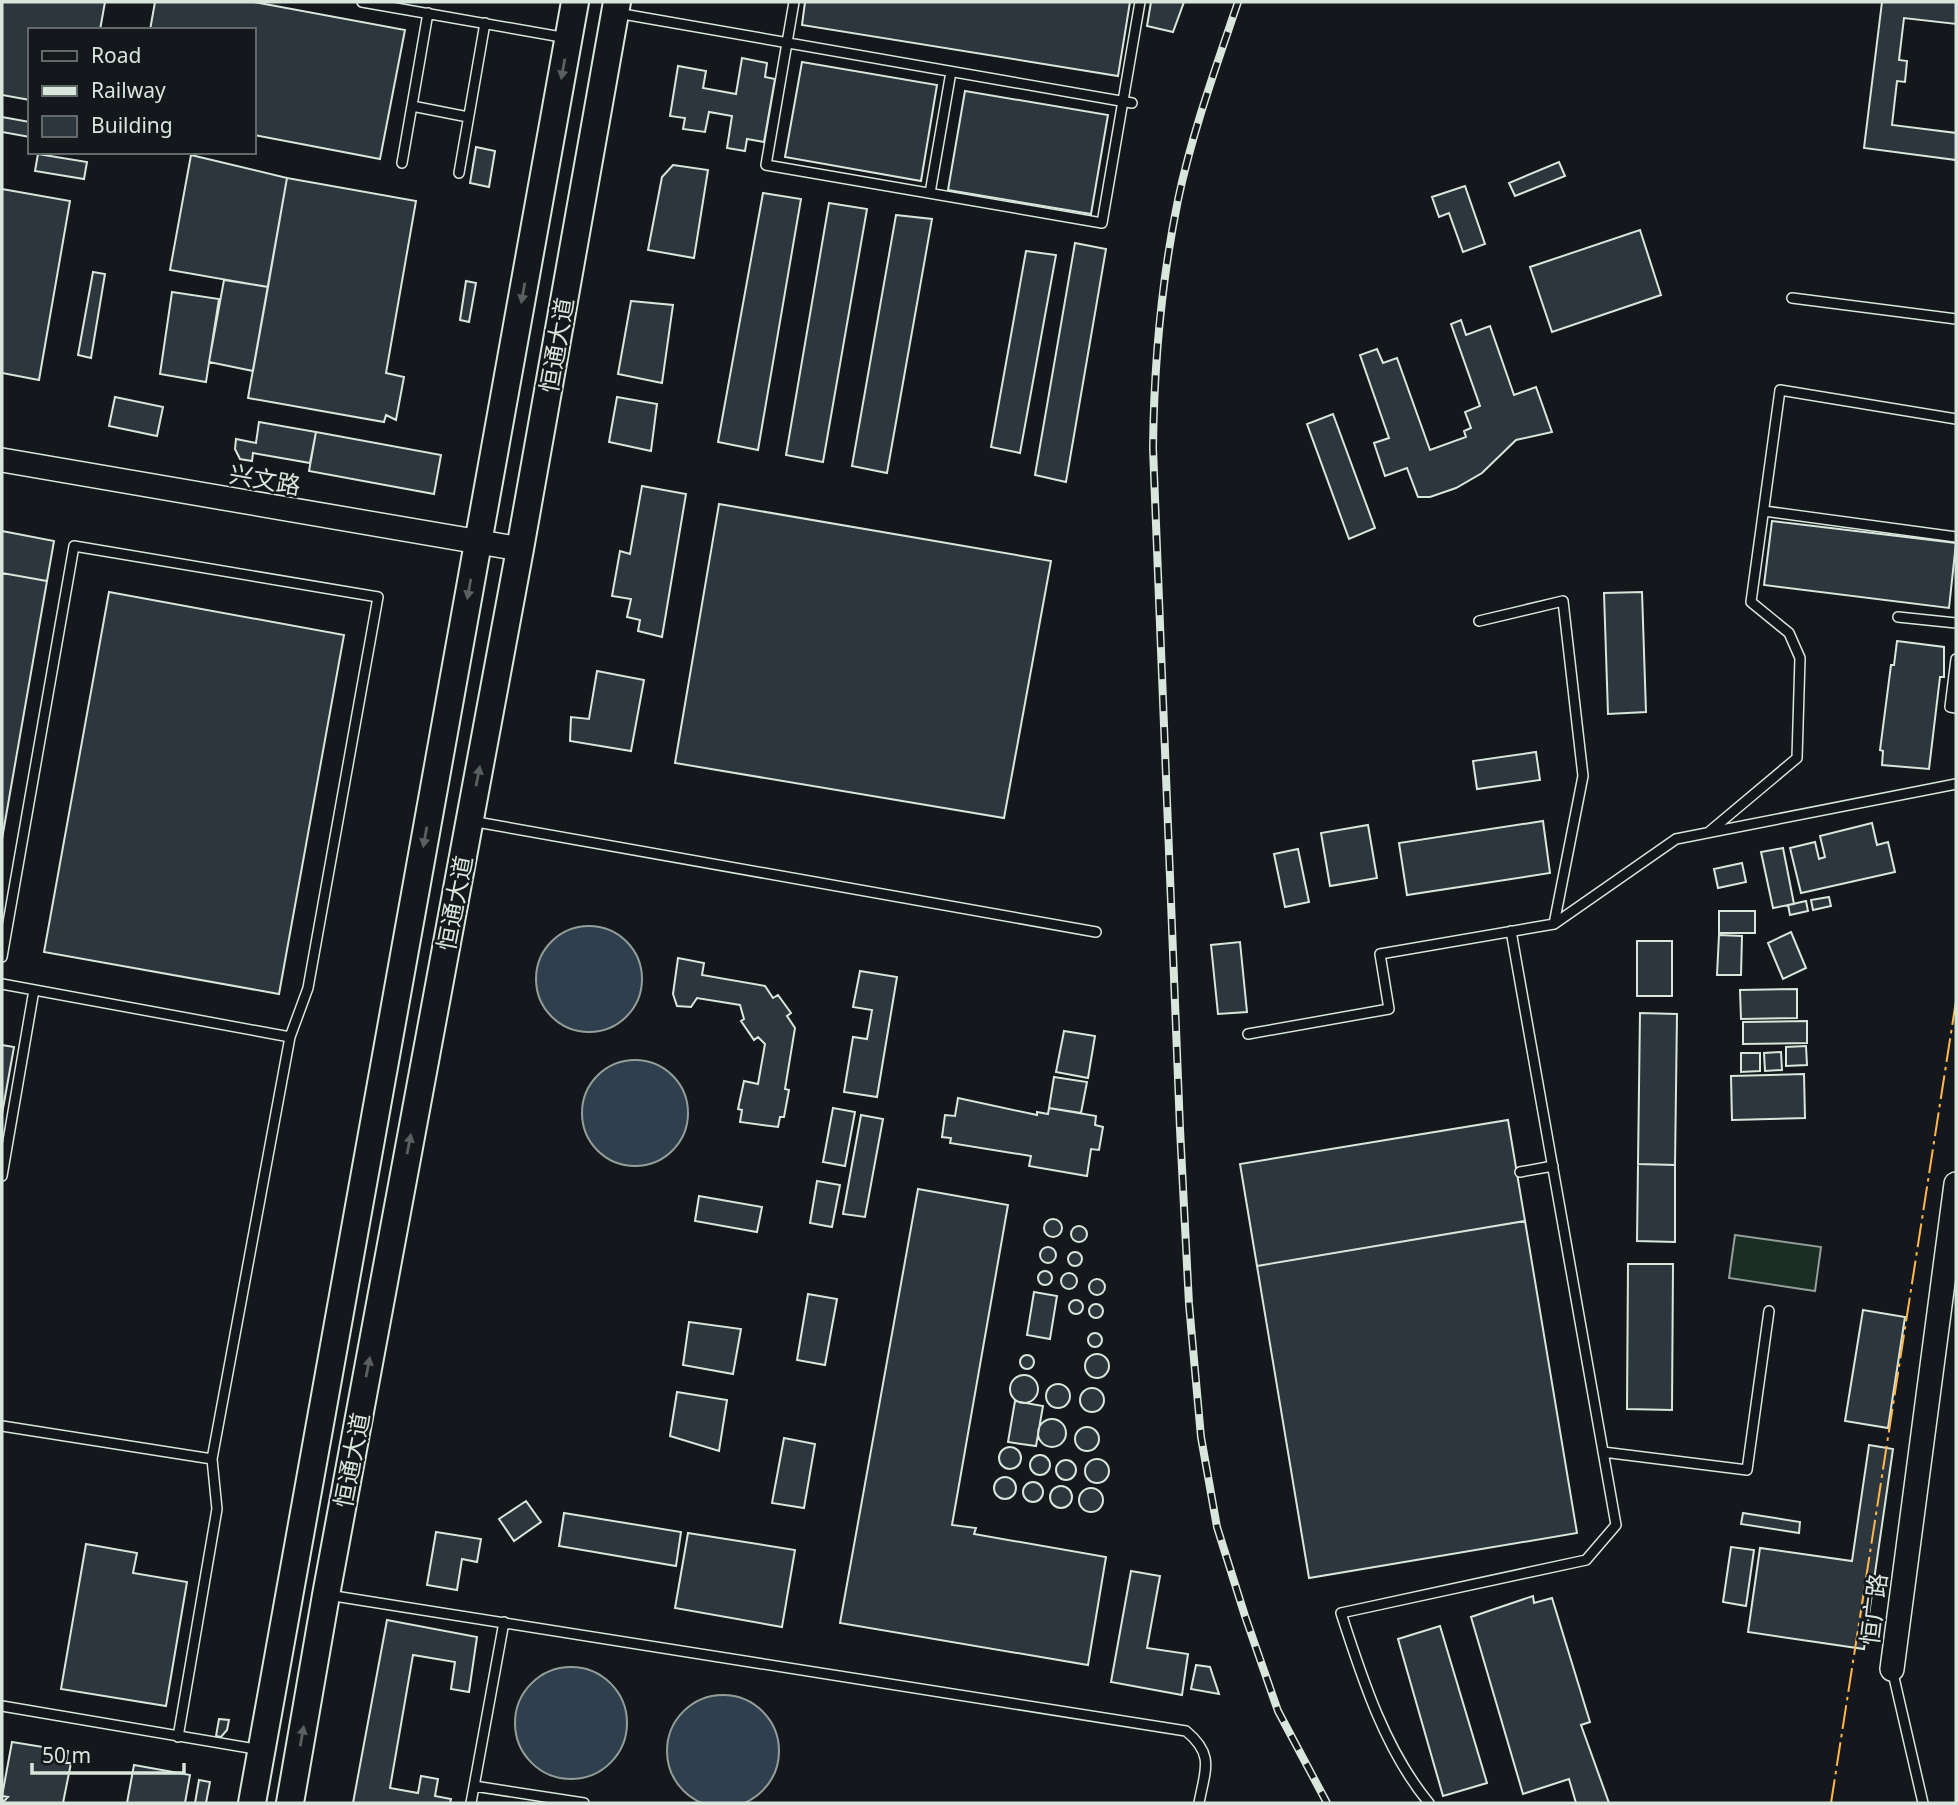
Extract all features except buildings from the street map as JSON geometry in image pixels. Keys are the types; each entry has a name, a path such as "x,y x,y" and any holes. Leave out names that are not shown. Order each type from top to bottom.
{"main road":[{"name":"恒通大道","path":"252,1803 575,2"},
{"name":"恒通大道","path":"290,1803 326,1595 520,549 616,7"}],"street":[{"name":"兴文路","path":"2,460 520,549"},
{"name":"恒广路","path":"1892,1669 1956,1185"},
{"name":"恒广路","path":"1892,1669 1956,1301"}],"lane":[{"path":"362,2 569,38"},
{"path":"794,2 766,165 1102,223 1127,103 1140,2"},
{"path":"616,7 787,43 1127,103"},
{"path":"402,163 428,13"},
{"path":"459,173 485,23"},
{"path":"930,193 951,72"},
{"path":"412,106 468,117"},
{"path":"1792,298 1956,319"},
{"path":"1708,833 1797,758 1800,658 1789,633 1751,602 1780,390 1956,419"},
{"path":"1764,511 1956,537"},
{"path":"2,957 74,546 378,597 308,988 290,1037 212,1459 217,1509 178,1737"},
{"path":"1479,621 1563,601 1583,776 1554,924"},
{"path":"1898,617 1956,623"},
{"path":"1956,659 1950,707 1956,708"},
{"path":"1248,1034 1389,1009 1380,954 1554,924 1676,839 1956,784"},
{"path":"470,821 1096,933"},
{"path":"1429,1803 1415,1787 1366,1690 1341,1614 1586,1560 1616,1525 1511,931"},
{"path":"2,984 290,1037"},
{"path":"2,1177 34,990"},
{"path":"1520,1172 1553,1166"},
{"path":"1603,1452 1747,1469 1769,1311"},
{"path":"2,1426 212,1459"},
{"path":"326,1595 1186,1731 1201,1744 1207,1759 1199,1803"},
{"path":"471,1803 504,1622"},
{"path":"1892,1669 1923,1803"},
{"path":"2,1706 262,1750"},
{"path":"474,1786 584,1803"}],"green space":[{"path":"1735,1235 1821,1247 1815,1291 1729,1278"}],"water":[{"path":"589,926 609,930 626,942 638,959 642,979 638,999 626,1016 609,1028 589,1032 569,1028 552,1016 540,999 536,979 540,959 552,942 569,930"},
{"path":"635,1060 655,1064 672,1076 684,1093 688,1113 684,1133 672,1150 655,1162 635,1166 615,1162 598,1150 586,1133 582,1113 586,1093 598,1076 615,1064"},
{"path":"571,1667 592,1671 611,1683 623,1702 627,1723 623,1744 611,1763 592,1775 571,1779 550,1775 531,1763 519,1744 515,1723 519,1702 531,1683 550,1671"},
{"path":"712,1696 734,1696 754,1705 769,1720 778,1740 778,1762 769,1782 754,1797 734,1806 712,1806 692,1797 677,1782 668,1762 668,1740 677,1720 692,1705"}],"railway":[{"path":"1238,2 1197,125 1178,200 1163,293 1155,385 1153,448 1180,1129 1189,1304 1201,1437 1217,1527 1278,1711 1327,1803"}],"power":[{"path":"1831,1803 1956,1001"}]}
